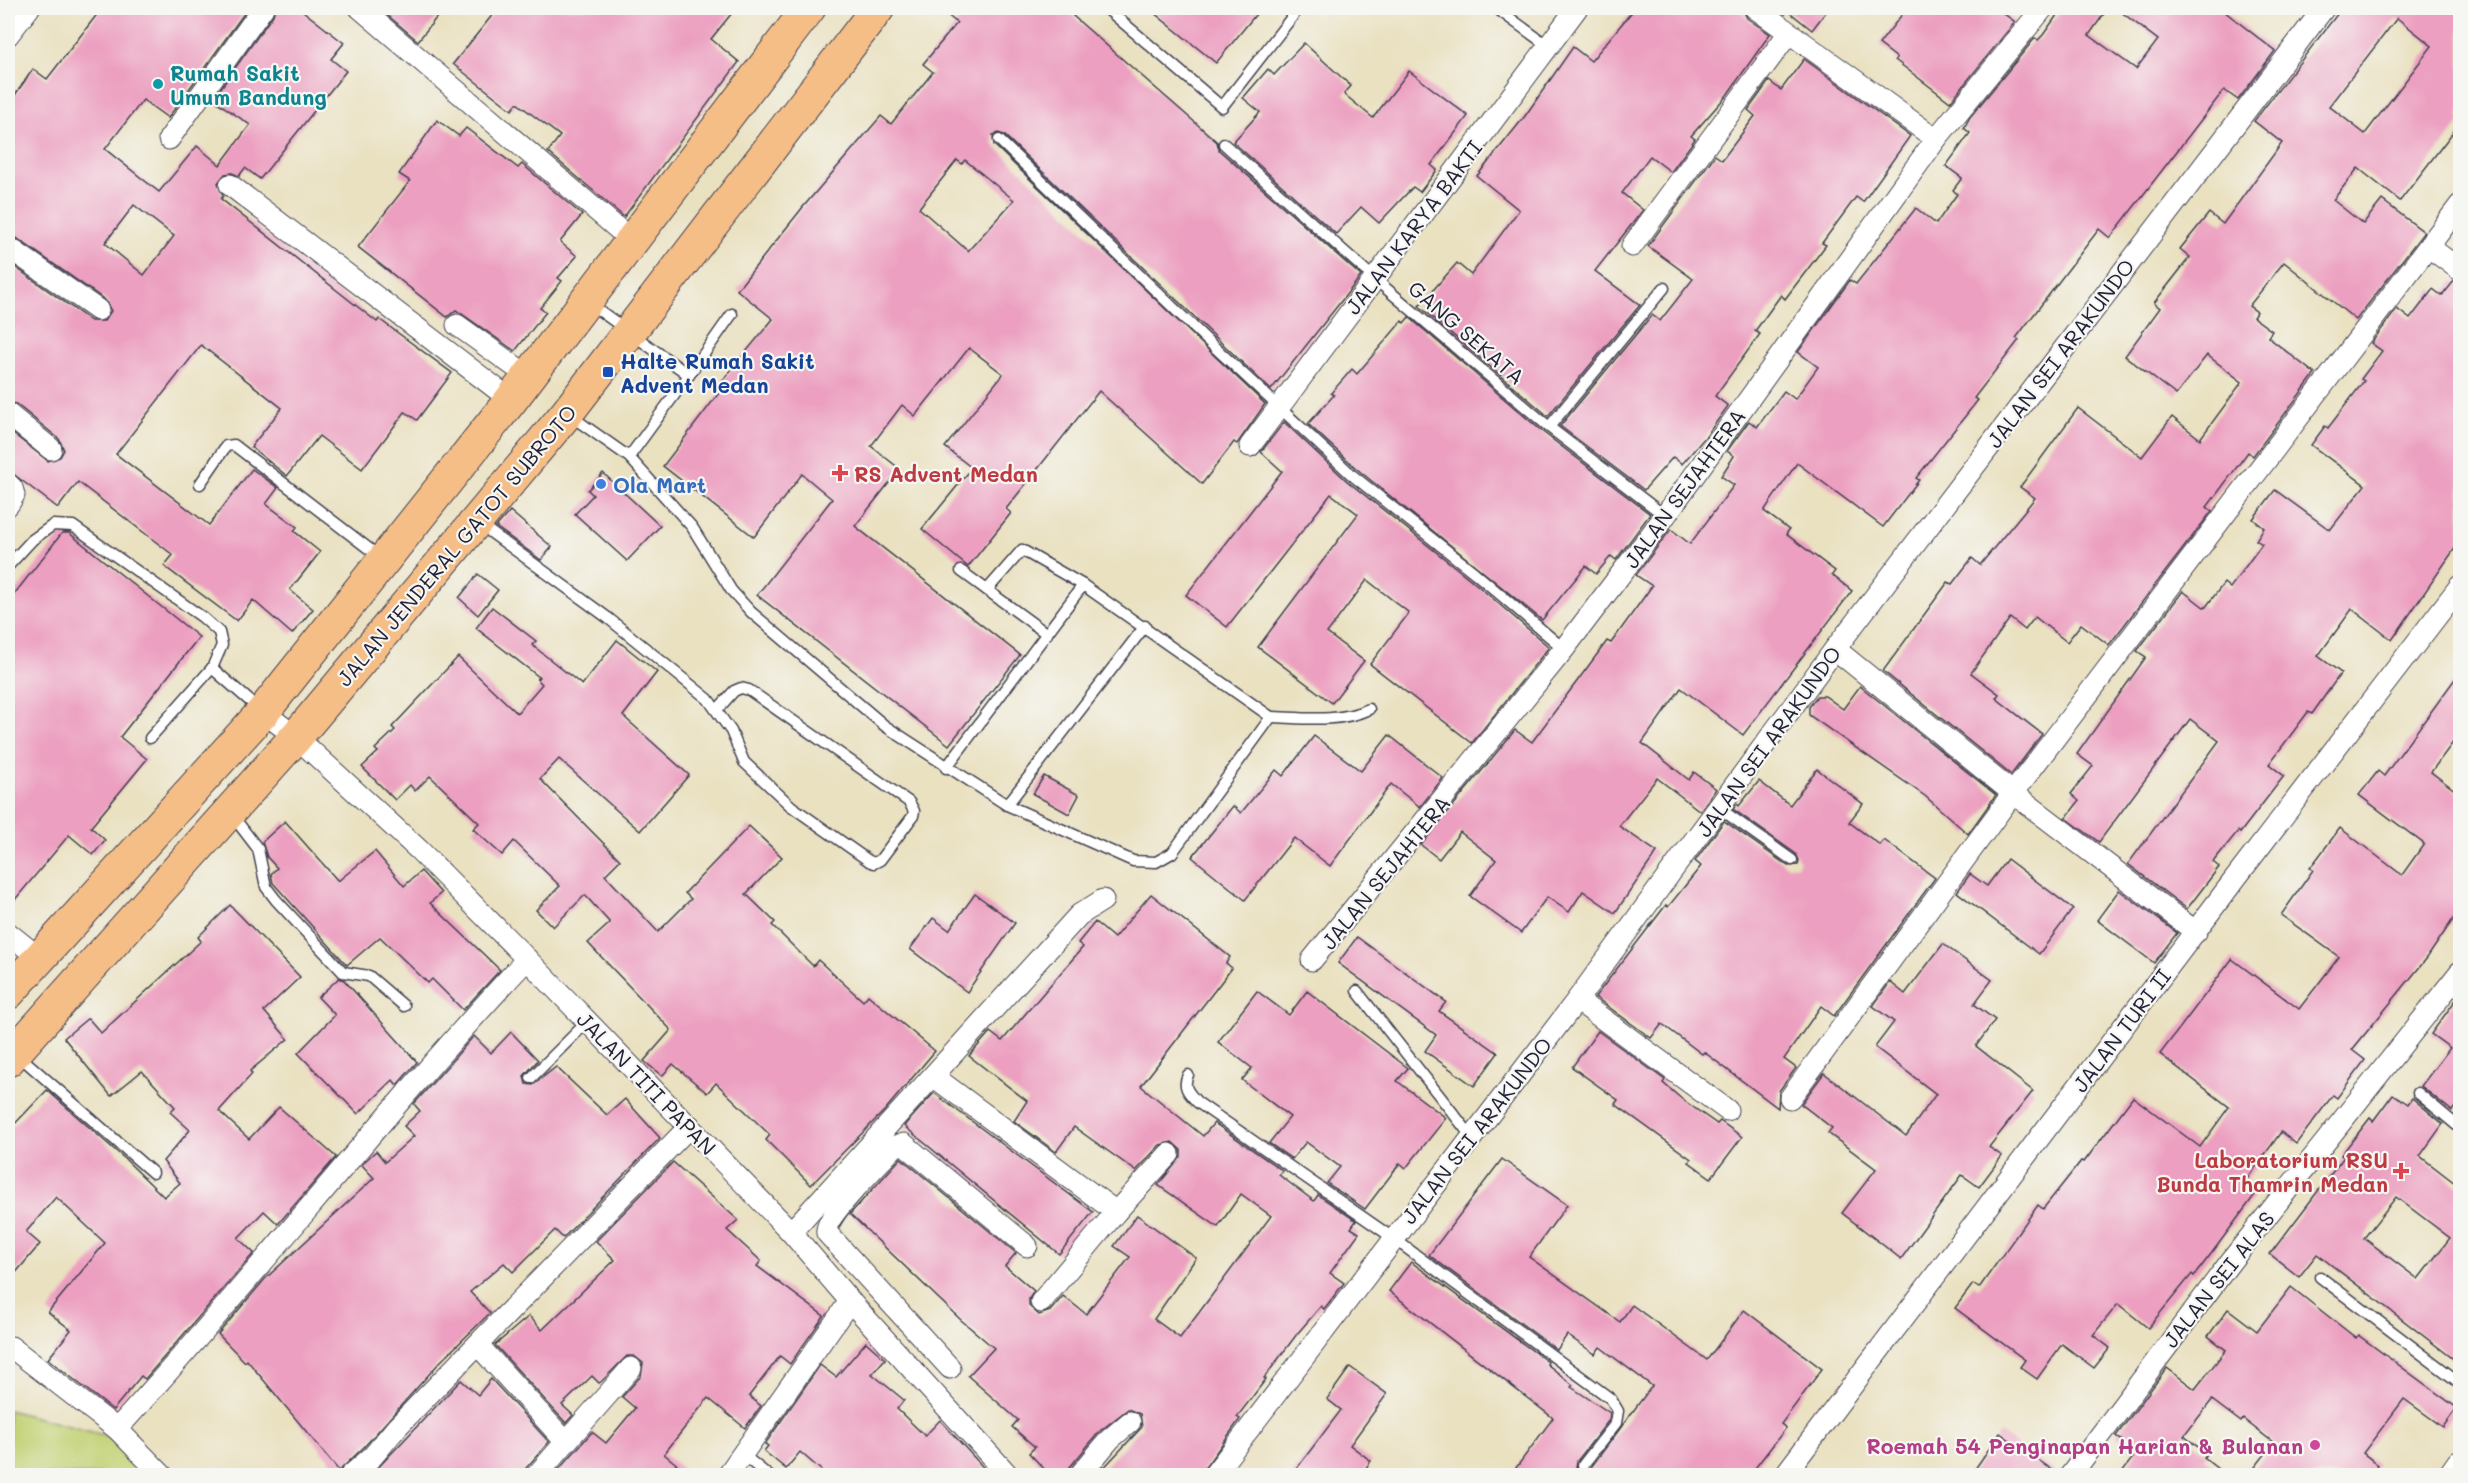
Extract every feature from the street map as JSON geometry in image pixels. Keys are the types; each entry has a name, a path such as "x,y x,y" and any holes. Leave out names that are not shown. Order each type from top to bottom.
{"main road":[{"name":"JALAN JENDERAL GATOT SUBROTO","path":"8,993 38,957 263,712 520,388 809,8"},
{"name":"JALAN JENDERAL GATOT SUBROTO","path":"11,1056 296,737 567,413 627,331 878,8"}],"street":[{"path":"8,35 29,8"},
{"path":"169,139 263,8"},
{"path":"360,8 631,240"},
{"name":"JALAN KARYA BAKTI","path":"1250,446 1577,8"},
{"path":"1755,8 1936,139"},
{"name":"JALAN SEI ARAKUNDO","path":"1213,1476 1577,1000 1835,649 2324,8"},
{"name":"JALAN SEJAHTERA","path":"1312,960 1564,649 1665,516 1936,139 2035,10"},
{"path":"1632,246 1788,34"},
{"path":"230,185 520,388"},
{"path":"1790,1098 2013,793 2460,205"},
{"path":"8,247 98,310"},
{"path":"2429,247 2460,270"},
{"path":"457,325 520,388"},
{"path":"8,414 51,449"},
{"path":"8,484 14,495 8,505"},
{"name":"JALAN TURI II","path":"1784,1476 2460,586"},
{"path":"1835,649 2013,793 2196,932"},
{"name":"JALAN TITI PAPAN","path":"263,712 296,737 419,850 588,1021 791,1232 854,1306 1009,1476"},
{"path":"791,1232 1079,915 1103,900"},
{"path":"8,933 38,957"},
{"path":"117,1429 201,1337 443,1049 527,959"},
{"name":"JALAN SEI ALAS","path":"2070,1476 2231,1261 2460,972"},
{"path":"1577,1000 1727,1110"},
{"path":"933,1076 1116,1212"},
{"path":"350,1476 374,1456 397,1427 690,1126"},
{"path":"950,1368 878,1291 825,1229 846,1199 898,1145 906,1146 1027,1246"},
{"path":"1041,1302 1116,1212 1169,1154"},
{"path":"727,1476 854,1306 878,1291"},
{"path":"478,1345 565,1441"},
{"path":"11,1347 117,1429 163,1476"},
{"path":"536,1476 631,1368"},
{"path":"1079,1476 1110,1439 1130,1422"},
{"path":"2451,1476 2460,1463"}],"lane":[{"path":"1106,8 1222,107 1299,8"},
{"path":"1496,8 1548,46"},
{"path":"999,140 1209,342 1352,475 1475,573 1564,649"},
{"name":"GANG SEKATA","path":"1224,144 1375,279 1549,427 1665,516"},
{"path":"1549,427 1664,288"},
{"path":"585,300 689,375"},
{"path":"629,457 732,314"},
{"path":"567,413 629,457 692,527 731,590 751,612 885,726 946,768 1008,805 1133,861 1156,862 1172,853 1187,836 1271,717"},
{"path":"200,484 226,446 234,444 384,560"},
{"path":"476,522 608,618 687,681 717,710 731,731 744,762 791,806 869,861 874,863 879,860 913,816 914,811 909,802 749,690 741,688 734,691 717,710"},
{"path":"8,566 32,540 52,525 73,526 202,617 219,632 222,645 212,668 150,738"},
{"path":"987,590 1022,550 1032,553 1145,626 1271,717 1355,716 1369,709"},
{"path":"961,571 1047,634"},
{"path":"946,768 1083,585"},
{"path":"1008,805 1145,626"},
{"path":"212,668 263,712"},
{"path":"1719,808 1792,860"},
{"path":"230,812 258,849 266,886 276,900 344,972 369,976 404,1006"},
{"path":"1357,991 1471,1136"},
{"path":"531,1078 588,1021"},
{"path":"11,1056 153,1173"},
{"path":"1188,1075 1185,1083 1186,1091 1197,1102 1393,1238 1611,1399 1618,1411 1616,1423 1583,1465"},
{"path":"2418,1093 2460,1128"},
{"path":"2320,1278 2460,1383"},
{"path":"742,1454 769,1476"}],"green space":[{"path":"8,1410 126,1441 159,1475 8,1475"}],"building":[{"path":"102,8 248,8 168,118 143,100 105,149 159,192 197,146 220,165 250,125 213,99 273,15 275,8 299,8 344,43 331,59 346,71 260,179 245,168 239,176 232,173 225,174 218,183 223,196 221,199 377,322 379,319 452,373 417,420 405,412 362,469 319,436 287,476 251,447 282,408 201,345 116,454 209,525 252,469 278,488 266,504 297,527 294,531 320,552 290,590 313,609 292,634 253,600 237,621 164,566 173,555 78,482 58,508 8,470 8,430 48,461 60,457 64,450 59,439 16,404 8,402 8,262 91,321 104,321 111,311 105,300 15,237 8,235 8,105 33,69 47,79","holes":["134,205 174,236 144,275 105,243"]},
{"path":"379,8 444,8 418,41"},
{"path":"498,8 736,8 711,39 739,62 624,217 548,152 560,136 517,103 512,110 453,64"},
{"path":"939,8 1081,8 1073,16 1217,142 1219,150 1361,276 1271,390 1004,135 998,133 993,135 994,145 1265,404 1237,444 1234,442 1202,484 1099,391 1006,509 1011,513 968,567 922,529 972,468 945,447 1003,374 969,348 915,416 902,405 871,446 900,469 855,526 1020,655 949,745 757,595 832,499 802,474 754,537 663,466 726,384 722,381 773,319 737,290 803,207 881,116 891,124 933,72 923,64 957,23","holes":["957,160 962,164 965,160 1014,200 968,251 919,208"]},
{"path":"1148,8 1261,8 1216,63"},
{"path":"1635,8 1742,8 1747,18 1770,34 1727,95 1691,136 1695,139 1671,172 1650,156 1622,193 1643,210 1595,271 1640,305 1548,416 1419,306 1457,263 1471,275 1519,210 1477,176 1525,116 1573,47 1591,61"},
{"path":"1776,8 1829,8 1812,30 1788,11 1785,14"},
{"path":"1907,8 1996,8 2015,22 1950,102 1895,60 1897,58 1879,44"},
{"path":"2062,8 2108,8 2089,35 2136,69 2158,40 2116,8 2220,8 2275,51 2238,100 2224,90 2110,238 2099,229 2016,338 2019,340 1974,398 1978,400 1916,478 1919,480 1883,527 1797,463 1764,511 1789,530 1786,534 1835,571 1832,575 1852,591 1743,735 1681,688 1642,743 1689,780 1694,772 1716,789 1700,811 1657,778 1619,826 1657,852 1615,913 1583,891 1569,912 1547,897 1521,933 1470,896 1496,860 1460,832 1439,859 1421,845 1515,730 1532,742 1607,641 1611,643 1652,586 1636,575 1671,529 1690,544 1734,485 1721,476 1734,456 1727,451 1749,421 1757,427 1784,391 1795,399 1818,367 1798,352 1850,280 1856,284 1916,208 1936,224 1957,194 1953,190 1962,178 1946,166 1970,133 1964,128 1970,117 2035,38 2038,40 2043,35"},
{"path":"2342,8 2451,8 2460,15 2460,123 2400,201 2358,168 2333,200 2363,224 2382,200 2424,232 2356,320 2284,262 2249,306 2257,312 2253,317 2272,331 2268,337 2315,374 2253,456 2248,452 2207,507 2212,511 2109,645 2081,624 2067,642 2035,617 2025,630 2010,618 1971,673 1999,694 1996,698 2042,734 2011,775 1883,671 1948,582 1952,584 1972,558 1980,565 2035,498 2020,487 2078,408 2142,457 2172,417 2200,439 2242,382 2207,355 2176,395 2125,356 2160,308 2154,303 2190,257 2180,249 2209,213 2223,224 2282,143 2254,121","holes":["2397,18 2432,46 2365,134 2329,106"]},
{"path":"1304,43 1351,86 1344,94 1373,118 1409,71 1468,116 1431,165 1437,170 1420,192 1413,187 1379,223 1361,207 1336,234 1233,142 1260,112 1243,98 1268,69 1274,75"},
{"path":"1804,59 1910,136 1863,202 1856,197 1822,243 1826,245 1785,299 1781,295 1755,331 1760,334 1715,396 1728,406 1707,435 1682,464 1673,457 1644,490 1560,426 1652,315 1660,321 1693,279 1648,246 1715,155 1722,160 1755,116 1748,110 1769,81 1781,90"},
{"path":"437,120 459,136 466,128 518,168 522,164 582,215 560,242 577,256 558,278 562,281 540,308 546,312 515,351 456,310 447,317 358,247 410,181 399,174"},
{"path":"2454,281 2460,282 2460,541 2392,640 2352,609 2318,656 2341,673 2312,714 2308,712 2269,764 2284,776 2240,833 2238,831 2213,862 2219,867 2187,909 2128,864 2219,741 2190,719 2099,842 2066,818 2079,801 2071,794 2093,766 2077,754 2146,657 2137,651 2183,591 2205,608 2224,583 2230,588 2262,544 2256,540 2264,528 2253,519 2275,490 2330,530 2365,485 2311,445 2325,426 2328,428 2364,381 2361,379 2382,351 2371,343 2397,309 2410,319 2433,289 2442,296"},
{"path":"1409,317 1544,433 1650,514 1616,560 1611,556 1596,574 1586,566 1542,620 1357,469 1308,424 1334,395 1331,393 1352,369 1357,374 1402,321 1404,323"},
{"path":"1284,422 1347,481 1470,579 1549,647 1472,743 1370,664 1409,613 1367,580 1327,633 1364,661 1332,703 1258,647 1358,514 1331,494 1227,627 1186,595 1282,471 1261,452"},
{"path":"603,473 660,526 627,561 575,514 593,495 588,490"},
{"path":"510,511 552,547 541,560 496,527"},
{"path":"62,533 69,533 199,637 120,737 147,759 91,827 105,840 93,855 69,835 8,908 8,602"},
{"path":"478,574 498,590 478,615 459,598"},
{"path":"492,607 536,641 532,645 582,685 617,640 657,672 623,716 689,775 640,831 559,759 540,779 620,860 605,875 658,932 691,899 685,893 749,826 782,857 746,894 775,922 772,925 813,966 818,960 863,1001 868,995 935,1051 885,1110 811,1185 766,1140 770,1135 716,1083 707,1093 673,1064 662,1076 644,1061 671,1030 588,943 610,923 585,895 553,927 536,910 560,886 514,841 502,855 473,829 479,823 430,776 415,791 410,785 395,800 362,767 378,752 375,749 395,730 392,727 458,657 517,713 542,684 537,679 539,677 476,628"},
{"path":"2460,672 2460,733 2431,772 2460,794 2460,909 2427,958 2352,1050 2365,1060 2337,1098 2333,1095 2296,1144 2281,1132 2244,1183 2257,1192 2194,1276 2192,1274 2148,1328 2118,1304 2093,1335 2110,1348 2094,1368 2062,1344 2037,1379 2020,1367 2025,1360 1955,1308 1973,1284 1979,1288 2038,1205 2043,1209 2081,1161 2084,1162 2133,1097 2200,1147 2229,1107 2160,1054 2232,959 2299,1009 2339,957 2281,915 2313,870 2310,868 2340,828 2402,875 2424,844 2359,795 2378,771 2384,776"},
{"path":"1860,686 1996,795 1968,834 1925,796 1809,715 1809,707 1817,696 1825,696 1843,709"},
{"path":"1389,735 1443,778 1420,807 1391,784 1330,866 1294,838 1245,900 1192,857 1233,806 1241,813 1276,770 1283,776 1314,736 1361,771"},
{"path":"1817,769 1863,804 1849,822 1880,845 1884,840 1935,878 1834,1016 1821,1006 1784,1059 1796,1068 1779,1091 1778,1108 1704,1052 1702,1054 1662,1024 1651,1038 1595,997 1666,905 1668,907 1701,866 1695,861 1724,821 1788,866 1798,865 1799,860 1796,854 1733,809 1737,804 1739,806 1759,781 1790,805"},
{"path":"1044,776 1079,795 1069,814 1033,794"},
{"path":"285,821 338,881 375,851 404,886 421,871 441,893 430,903 500,970 463,1010 432,979 428,983 380,937 347,965 273,883 271,874 277,868 267,857 262,842"},
{"path":"2007,859 2073,909 2039,954 1957,892 1970,874 1987,886"},
{"path":"2119,890 2177,933 2154,963 2097,920"},
{"path":"975,894 1015,923 967,992 910,949 933,918 949,930"},
{"path":"1151,894 1230,957 1226,963 1232,968 1141,1086 1203,1136 1214,1123 1283,1171 1279,1175 1314,1201 1318,1195 1356,1221 1351,1228 1359,1233 1330,1273 1344,1283 1324,1309 1321,1306 1297,1334 1237,1417 1240,1419 1199,1476 1096,1476 1142,1427 1140,1414 1128,1409 1100,1431 1069,1468 1067,1476 1051,1476 1029,1453 1035,1447 1012,1427 1018,1420 968,1376 994,1348 961,1320 850,1214 901,1158 1016,1253 1005,1266 1034,1291 1029,1299 1029,1306 1039,1315 1050,1311 1063,1296 1086,1314 1130,1257 1114,1246 1137,1215 1196,1258 1154,1319 1180,1338 1271,1216 1241,1194 1218,1227 1158,1185 1181,1157 1181,1150 1172,1142 1160,1145 1136,1171 1074,1127 1056,1152 1014,1121 1027,1101 969,1056 990,1032 1002,1041 1083,947 1078,943 1095,922 1114,938"},
{"path":"230,905 300,977 264,1011 288,1039 250,1071 252,1074 219,1111 249,1139 279,1107 336,1157 278,1224 264,1211 238,1238 254,1253 145,1379 141,1376 113,1410 48,1359 71,1330 48,1312 105,1243 56,1197 26,1232 40,1244 8,1282 8,1131 47,1090 164,1197 180,1183 163,1161 190,1130 170,1112 175,1107 142,1071 111,1096 64,1038 88,1018 101,1033 201,941 198,937"},
{"path":"1357,937 1446,1002 1439,1011 1498,1053 1474,1086 1425,1051 1436,1035 1338,963"},
{"path":"1943,944 1992,980 1974,1004 1995,1020 1976,1046 2033,1091 1989,1147 2002,1156 1979,1187 1962,1175 1901,1259 1842,1213 1876,1169 1828,1133 1832,1128 1801,1104 1824,1073 1906,1136 1936,1094 1875,1047 1894,1022 1873,1006 1890,982 1905,994"},
{"path":"339,978 344,980 417,1062 397,1085 393,1080 358,1114 298,1053 335,1015 318,997"},
{"path":"1257,991 1289,1015 1307,991 1408,1068 1397,1081 1446,1118 1406,1168 1400,1163 1365,1209 1327,1183 1340,1167 1306,1142 1292,1159 1269,1143 1290,1117 1242,1080 1252,1068 1218,1042"},
{"path":"2460,994 2460,1100 2452,1111 2421,1086 2450,1048 2431,1034"},
{"path":"1598,1031 1665,1080 1663,1083 1683,1100 1717,1124 1720,1121 1742,1137 1711,1178 1689,1162 1691,1159 1615,1104 1618,1100 1572,1067"},
{"path":"511,1032 538,1060 524,1076 526,1084 533,1085 556,1067 607,1115 625,1099 660,1138 563,1238 555,1230 513,1272 504,1263 470,1292 490,1313 440,1362 364,1447 339,1471 247,1360 245,1362 218,1334 265,1279 374,1178 362,1165 365,1161 376,1151 385,1162 414,1136 404,1126 420,1111 414,1104 472,1038 474,1036 491,1053"},
{"path":"934,1093 1093,1212 1059,1254 904,1126"},
{"path":"2393,1094 2408,1104 2412,1098 2443,1124 2420,1156 2460,1187 2460,1364 2317,1254 2299,1277 2270,1254 2344,1157 2341,1155 2370,1118 2373,1121","holes":["2396,1197 2450,1238 2418,1279 2364,1238"]},
{"path":"1502,1159 1567,1205 1529,1257 1620,1322 1632,1305 1707,1360 1744,1310 1822,1369 1781,1424 1786,1428 1749,1476 1510,1476 1553,1418 1389,1291 1411,1262 1548,1362 1547,1364 1573,1385 1571,1387 1610,1413 1609,1420 1577,1461 1576,1467 1579,1471 1589,1470 1652,1386 1600,1347 1595,1354 1567,1335 1557,1350 1429,1255"},
{"path":"673,1162 738,1220 727,1230 761,1261 757,1266 824,1316 790,1364 780,1356 749,1396 761,1406 745,1428 708,1398 664,1454 690,1475 553,1476 592,1432 606,1443 635,1408 622,1397 641,1376 643,1363 634,1356 627,1356 599,1383 592,1376 562,1405 573,1415 566,1423 495,1345 529,1316 542,1330 615,1260 596,1241"},
{"path":"2291,1287 2356,1338 2358,1335 2457,1408 2443,1427 2404,1399 2363,1453 2378,1465 2370,1476 2248,1476 2274,1443 2243,1419 2241,1422 2212,1400 2184,1436 2207,1454 2204,1458 2227,1476 2119,1476 2137,1452 2116,1436 2167,1368 2195,1389 2226,1350 2208,1336 2228,1309 2257,1331"},
{"path":"866,1342 885,1359 872,1374 904,1400 897,1409 925,1436 940,1420 991,1476 828,1476 800,1452 786,1469 764,1451 768,1446 765,1444 820,1365 836,1377"},
{"path":"1350,1367 1387,1394 1350,1445 1371,1461 1360,1476 1291,1476 1341,1410 1327,1399"},
{"path":"491,1379 549,1442 526,1468 524,1476 370,1476 461,1380 478,1395"},
{"path":"2000,1433 2058,1474 2057,1476 1970,1476"}],"place":[{"name":"Rumah Sakit Umum Bandung","path":"158,84"},
{"name":"Halte Rumah Sakit Advent Medan","path":"608,372"},
{"name":"RS Advent Medan","path":"840,473"},
{"name":"Ola Mart","path":"601,484"},
{"name":"Laboratorium RSU Bunda Thamrin Medan","path":"2401,1171"},
{"name":"Roemah 54 Penginapan Harian & Bulanan","path":"2315,1445"}]}
